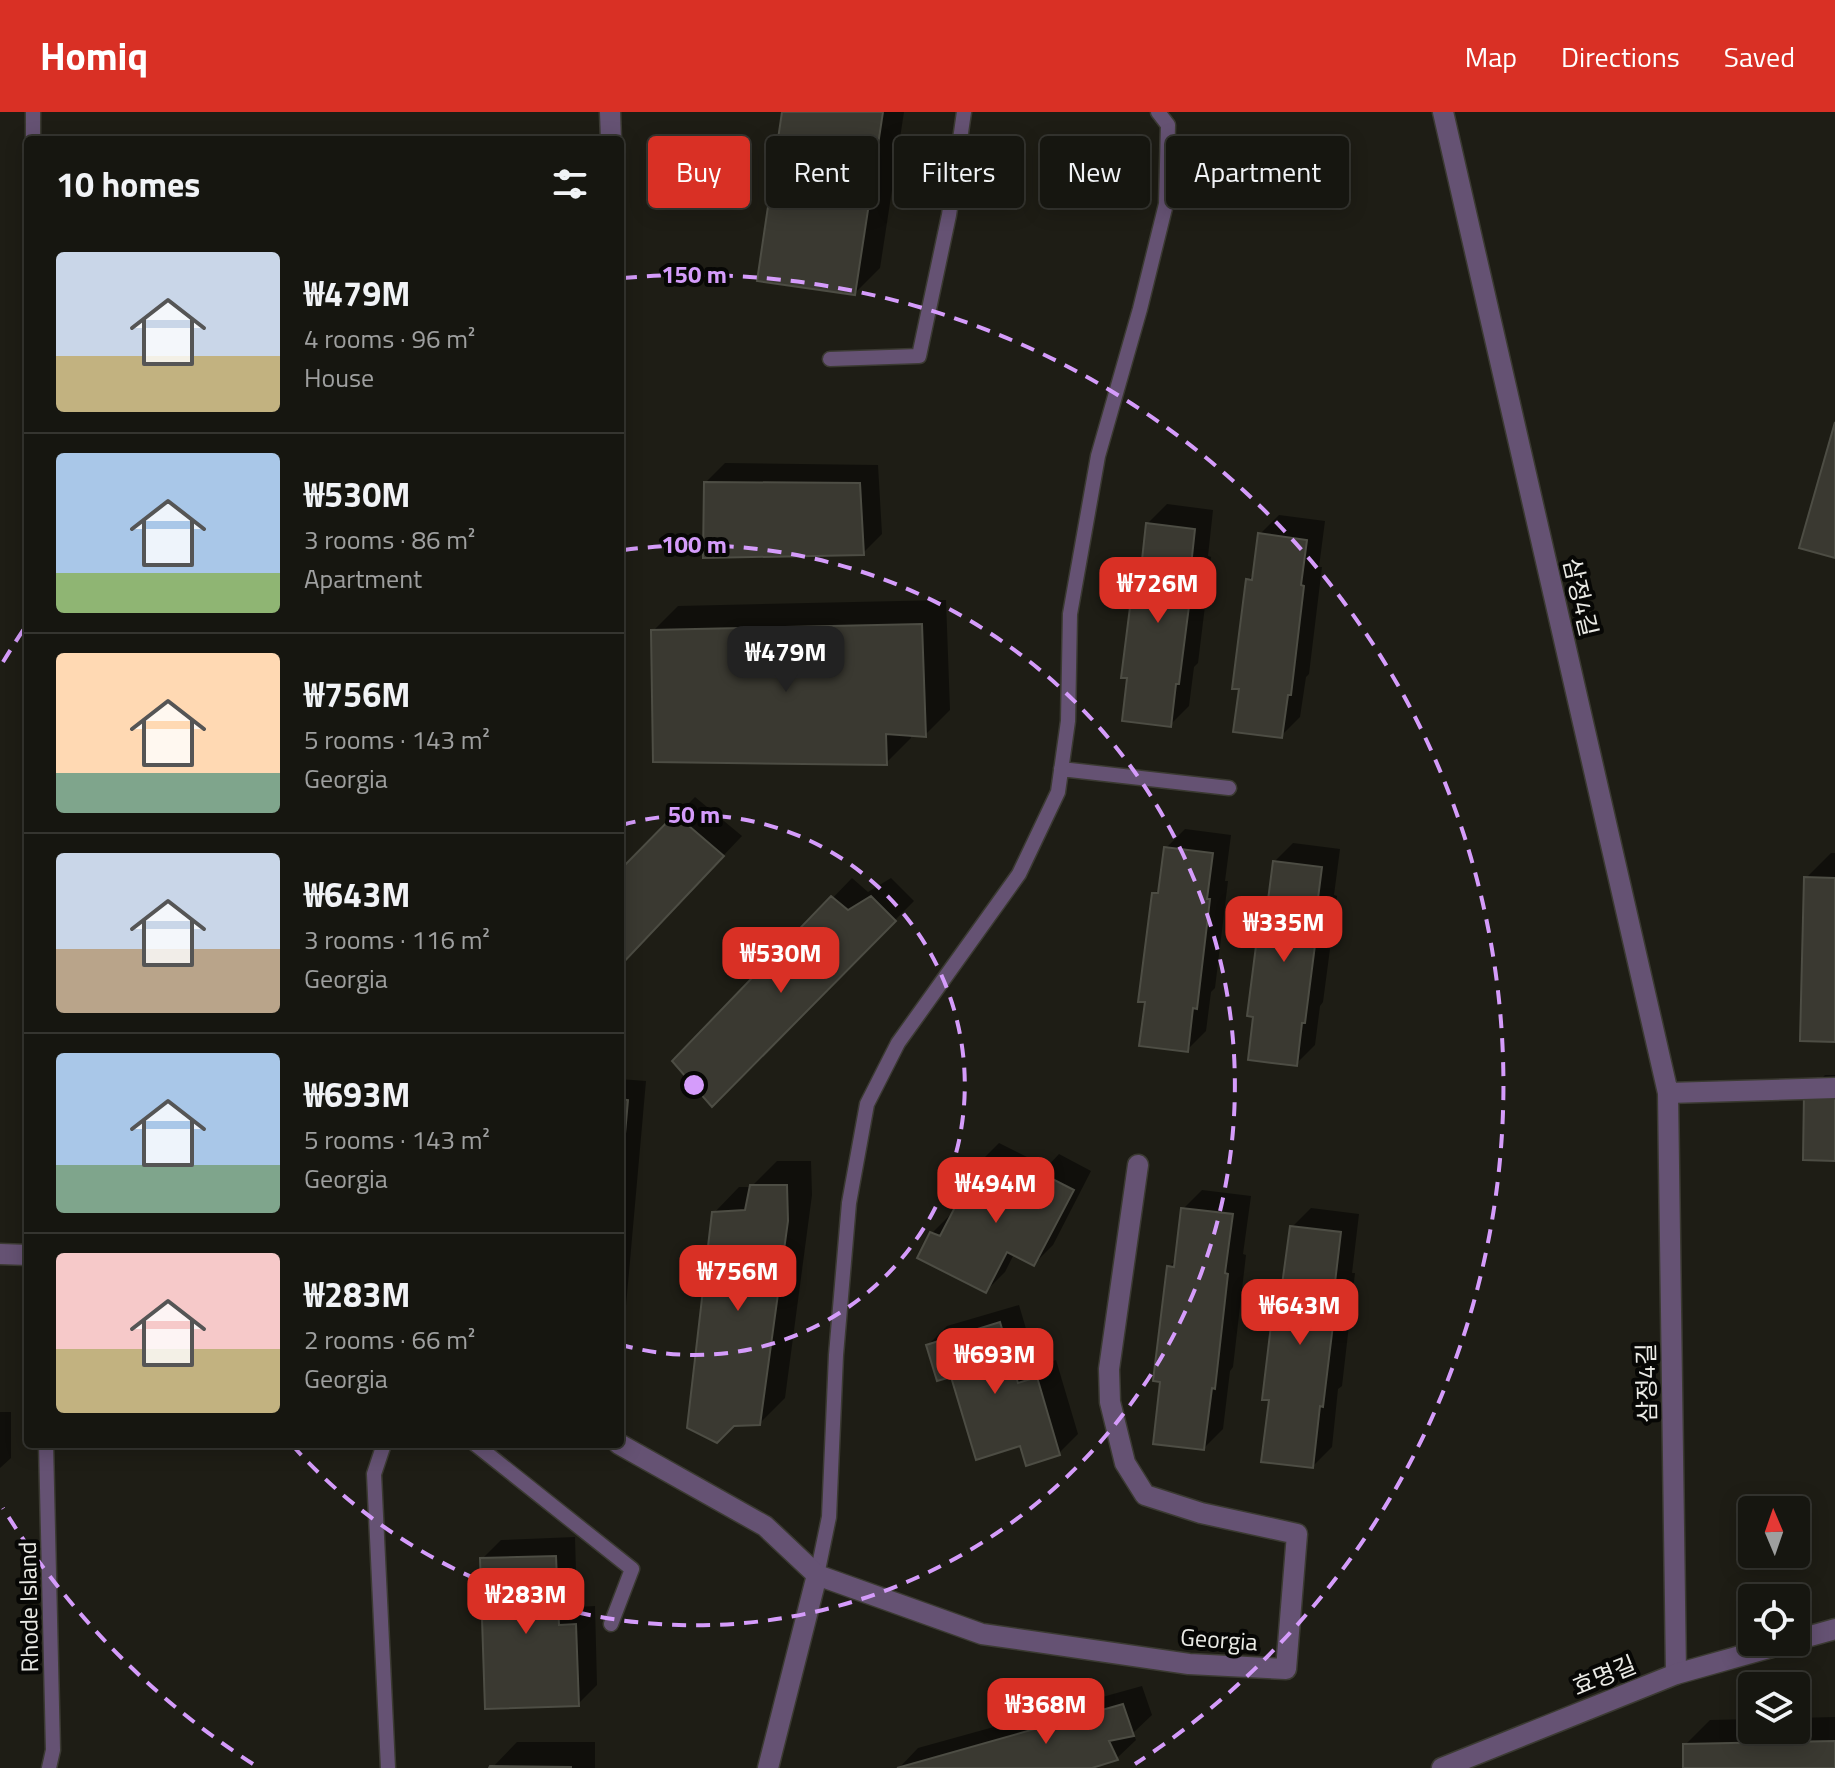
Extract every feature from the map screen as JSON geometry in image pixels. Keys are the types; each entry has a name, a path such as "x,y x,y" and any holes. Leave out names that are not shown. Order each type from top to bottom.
{"street":[{"path":"610,112 611,136"},
{"name":"삼정4길","path":"1443,112 1668,1093 1676,1674"},
{"path":"1668,1093 1835,1088"},
{"name":"Georgia","path":"624,1447 765,1526 817,1575 982,1634 1189,1664 1286,1669 1297,1534 1201,1513 1145,1495 1125,1463 1110,1402 1109,1369 1138,1165"},
{"path":"0,1254 24,1255"},
{"path":"768,1768 817,1575"},
{"path":"1810,1636 1835,1629"},
{"name":"효명길","path":"1442,1768 1676,1674 1740,1656"}],"lane":[{"path":"33,112 33,136"},
{"path":"830,359 919,356 949,215 964,112"},
{"path":"817,1575 829,1517 836,1355 849,1203 867,1104 898,1043 1019,874 1058,792 1068,721 1070,614 1098,456 1166,204 1168,125 1158,112"},
{"path":"1061,769 1229,788"},
{"name":"Rhode Island","path":"46,1448 53,1750 49,1768"},
{"path":"383,1448 374,1474 388,1768"},
{"path":"480,1448 632,1569 611,1624"}],"building":[{"path":"782,112 883,112 878,145 878,136 778,136"},
{"path":"768,208 868,208 855,295 757,281"},
{"path":"1835,422 1835,558 1799,548"},
{"path":"704,482 860,483 864,555 703,558"},
{"path":"1146,523 1195,529 1190,575 1193,575 1171,727 1122,721 1127,678 1121,678 1135,568 1141,569"},
{"path":"1258,533 1307,540 1291,695 1288,695 1282,738 1233,732 1239,689 1232,689 1246,579 1252,580"},
{"path":"922,624 926,737 886,734 887,765 653,762 651,630"},
{"path":"675,814 724,856 624,962 624,866"},
{"path":"1164,847 1213,853 1197,1009 1193,1008 1188,1052 1139,1046 1145,1002 1138,1002 1152,893 1158,893"},
{"path":"1273,861 1322,867 1316,914 1319,914 1297,1066 1248,1060 1253,1017 1247,1016 1261,907 1267,908"},
{"path":"1804,877 1835,878 1835,1042 1800,1041"},
{"path":"831,896 848,910 871,896 896,921 712,1107 672,1061"},
{"path":"1804,1093 1835,1094 1835,1161 1803,1160"},
{"path":"624,1100 628,1100 624,1145"},
{"path":"979,1161 1031,1187 1039,1172 1074,1190 1034,1266 1007,1252 986,1293 917,1258 930,1232 940,1236"},
{"path":"750,1185 787,1185 788,1221 760,1425 734,1426 717,1443 687,1428 712,1212 745,1210"},
{"path":"1181,1208 1233,1214 1215,1389 1212,1388 1204,1450 1153,1444 1160,1382 1153,1381 1167,1266 1174,1267"},
{"path":"1290,1226 1341,1232 1334,1291 1337,1292 1313,1468 1261,1462 1269,1400 1262,1400 1276,1284 1282,1285"},
{"path":"1000,1322 1018,1383 1037,1377 1060,1455 1026,1466 1020,1446 976,1460 951,1377 937,1381 926,1345"},
{"path":"556,1556 559,1625 576,1624 579,1706 485,1709 480,1558"},
{"path":"1123,1704 1134,1736 1109,1741 1118,1760 1092,1768 897,1768"},
{"path":"1810,1741 1835,1741 1835,1768 1683,1768 1683,1744 1810,1744"},
{"path":"571,1767 571,1768 489,1768"}]}
